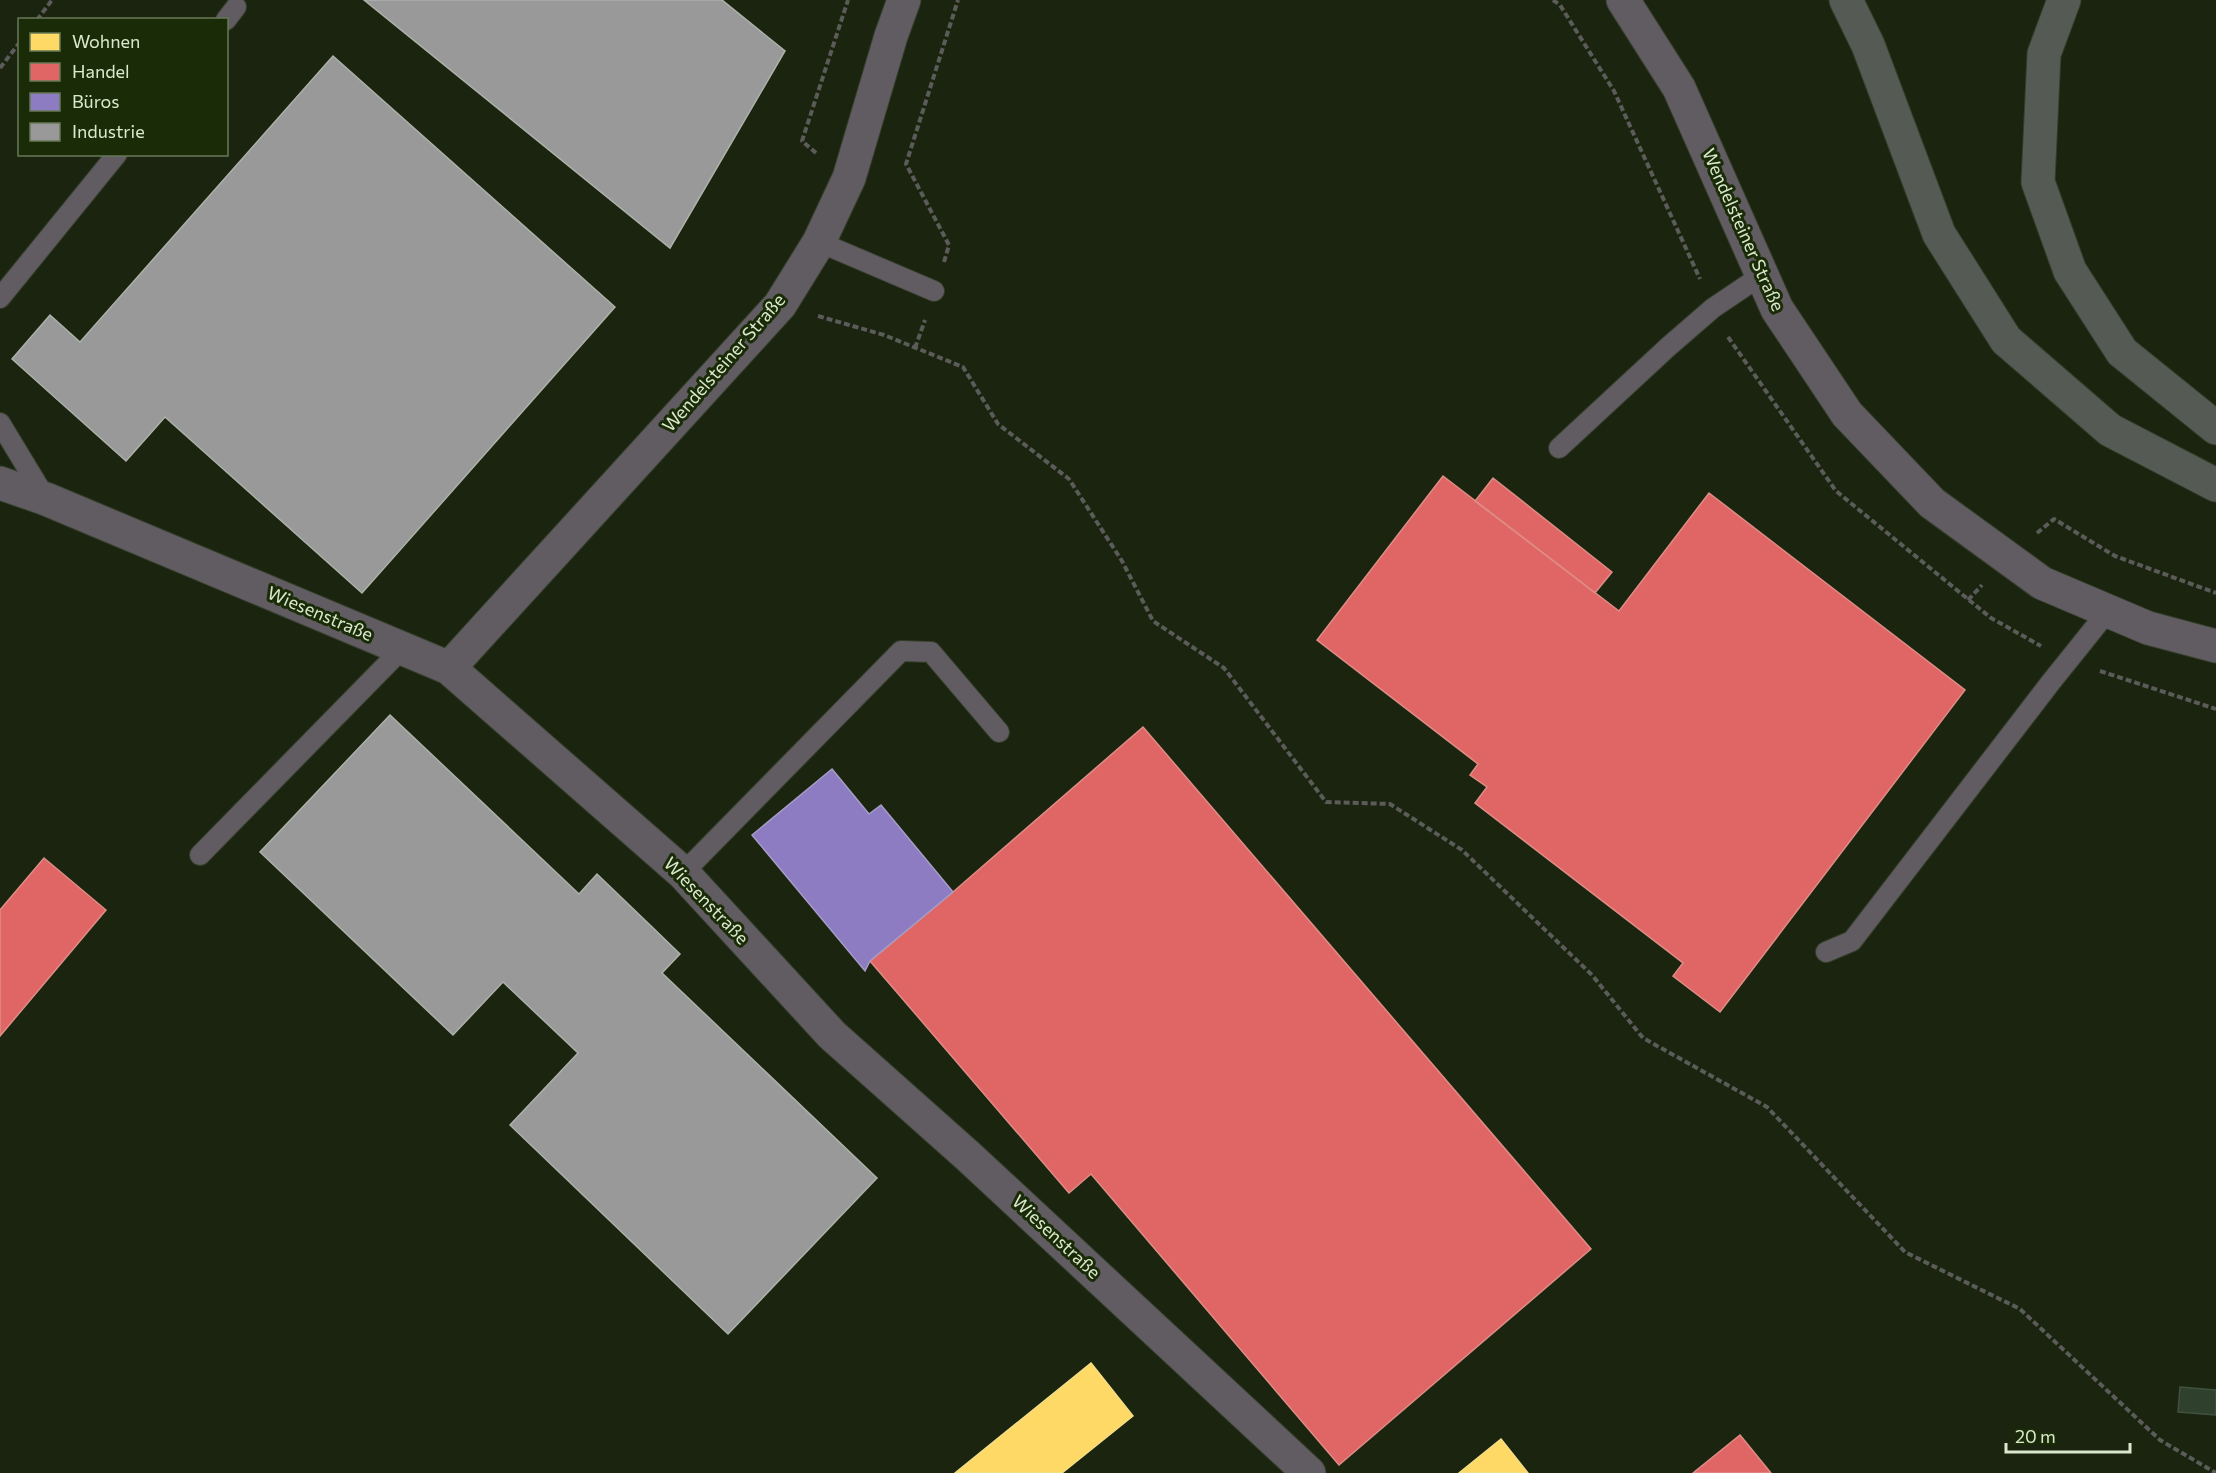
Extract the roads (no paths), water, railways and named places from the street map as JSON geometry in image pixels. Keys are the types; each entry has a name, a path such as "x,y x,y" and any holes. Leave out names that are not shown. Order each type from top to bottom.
{"highway":[{"path":"1846,0 1868,45 1939,234 2006,340 2110,430 2216,485"},
{"path":"2064,0 2044,54 2038,182 2070,271 2122,352 2216,428"}],"street":[{"name":"Wendelsteiner Straße","path":"449,668 780,305 819,242 849,178 904,0"},
{"name":"Wendelsteiner Straße","path":"1623,0 1679,88 1777,309 1847,414 1932,503 2042,583 2148,628 2216,646"},
{"name":"Wiesenstraße","path":"0,483 46,499 449,668 683,873 832,1035 968,1156 1310,1473"}],"lane":[{"path":"0,298 115,156"},
{"path":"819,242 934,291"},
{"path":"1559,448 1713,308 1762,274"},
{"path":"0,423 46,499"},
{"path":"1826,951 1852,941 2042,697 2051,681 2108,611"},
{"path":"200,855 402,649"},
{"path":"683,873 901,651 932,652 999,732"}]}
